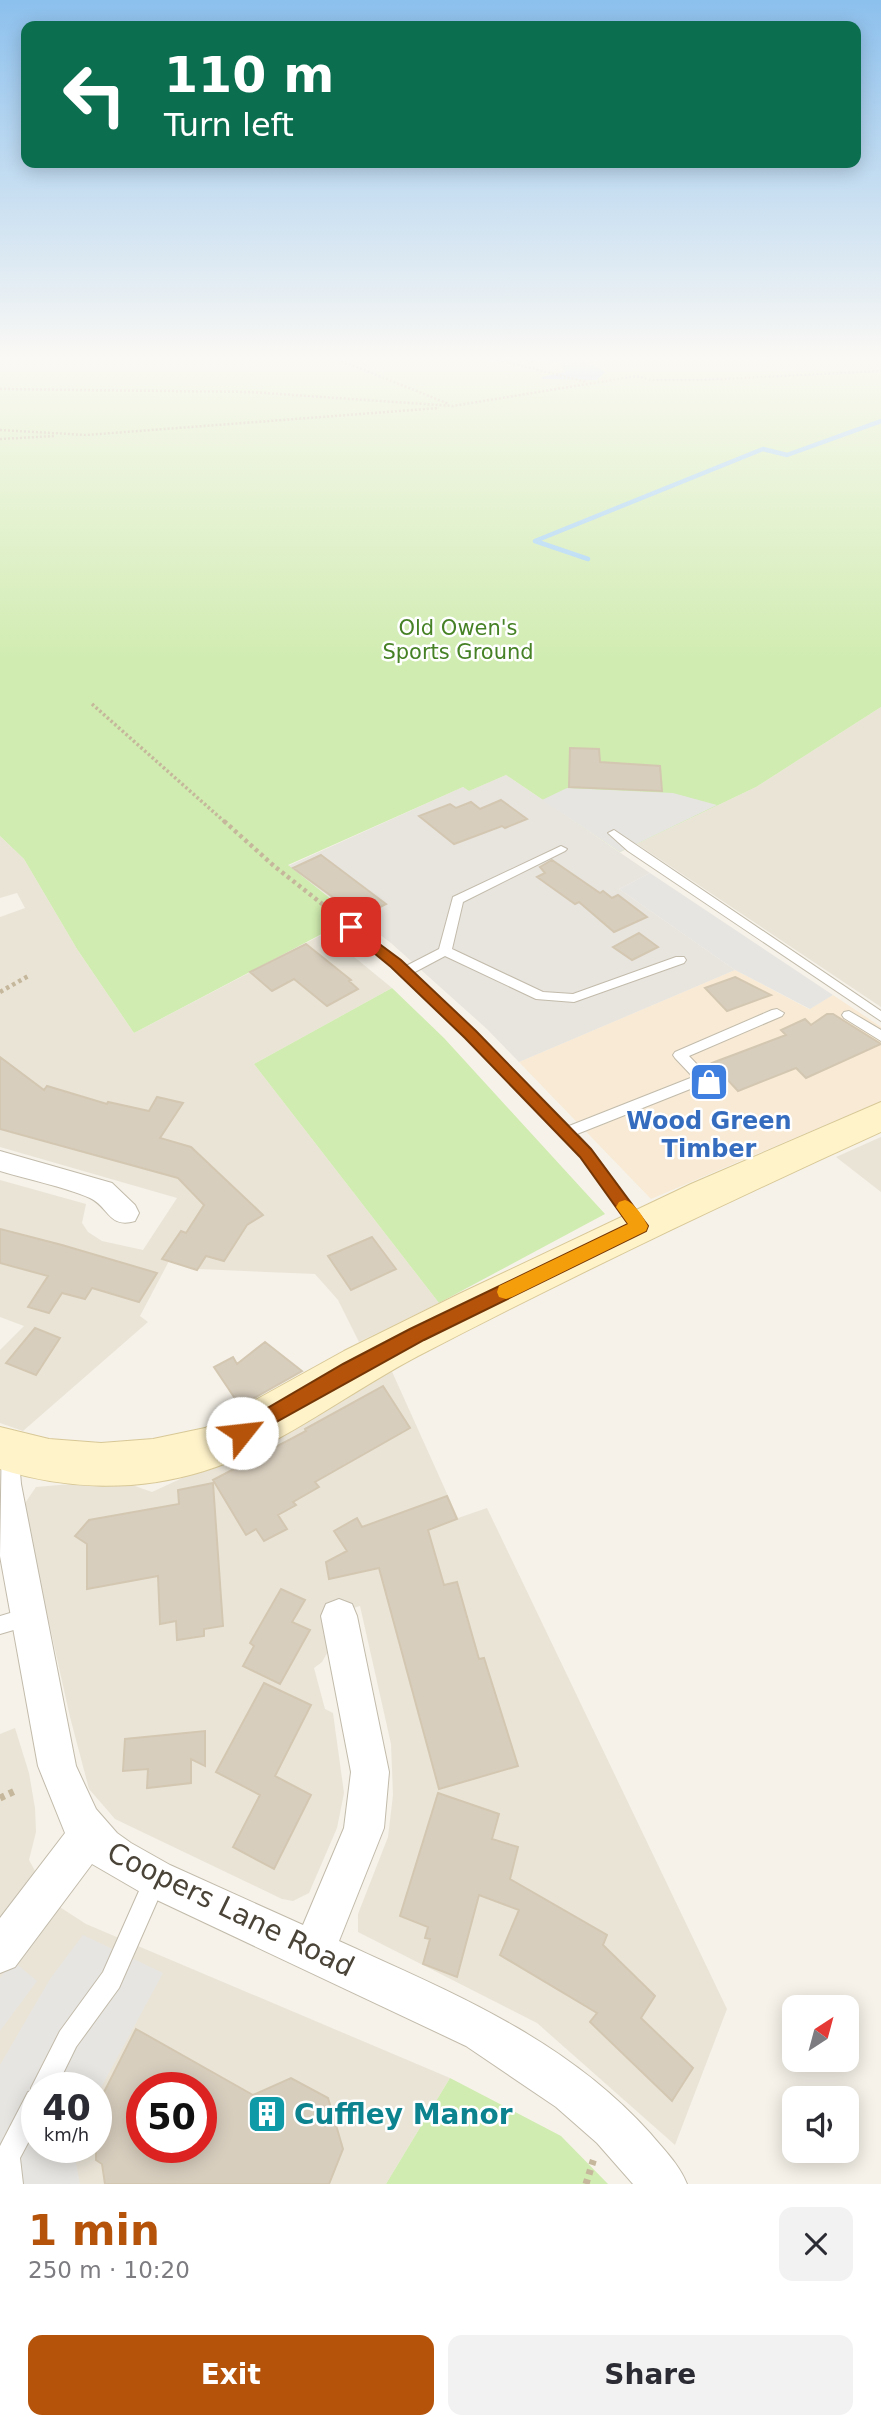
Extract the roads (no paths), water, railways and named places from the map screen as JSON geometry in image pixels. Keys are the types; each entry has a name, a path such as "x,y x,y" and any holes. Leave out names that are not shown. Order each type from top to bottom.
{"main road":[{"path":"1,1448 61,1463 121,1463 204,1450 242,1433 350,1370 417,1335 639,1226 881,1116"}],"street":[{"path":"0,1161 102,1191 125,1213"},
{"name":"Coopers Lane Road","path":"1,1448 14,1621 57,1766 71,1804 89,1835 120,1862 314,1950 504,2042 545,2070 606,2120 664,2184"},
{"path":"314,1950 364,1828 370,1772 339,1616"},
{"path":"0,1952 89,1835"}],"lane":[{"path":"614,833 632,849 881,1017"},
{"path":"405,972 445,951 457,900 561,849"},
{"path":"351,927 405,972 471,1035 586,1153 639,1226"},
{"path":"445,951 541,996 574,998 680,960"},
{"path":"566,1133 703,1079 680,1055 777,1013"},
{"path":"849,1015 881,1036"},
{"path":"51,2072 68,2039 111,1980 156,1879"},
{"path":"11,2184 4,2164 21,2132"}],"waterway":[{"path":"588,559 535,541 736,460"}],"place":[{"name":"Wood Green Timber","path":"709,1082"},
{"name":"Cuffley Manor","path":"267,2114"}],"park label":[{"name":"Old Owen's Sports Ground","path":"458,640"}]}
